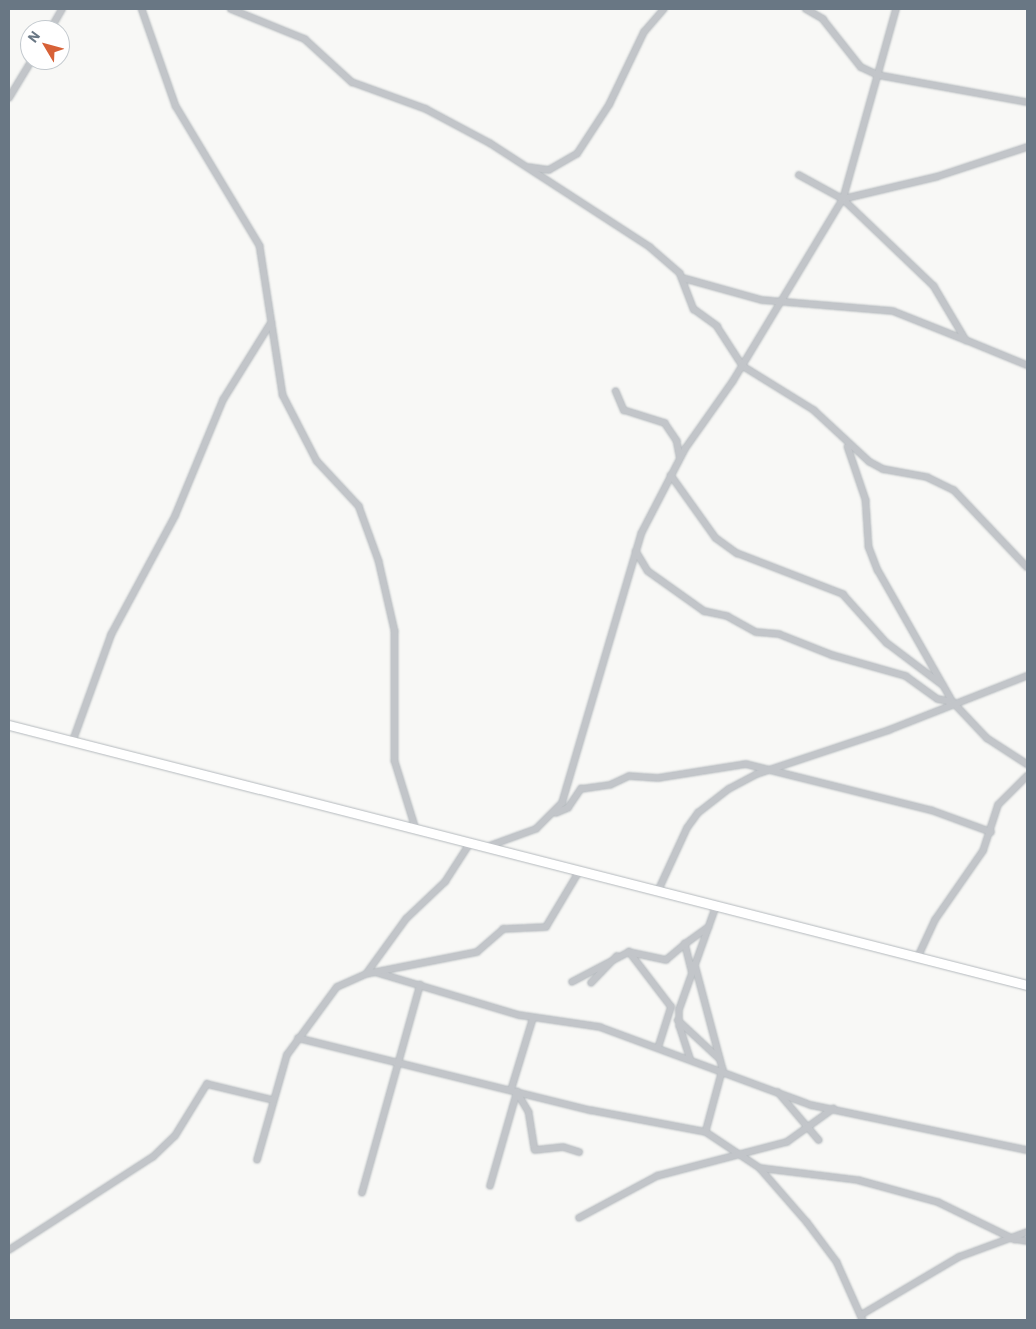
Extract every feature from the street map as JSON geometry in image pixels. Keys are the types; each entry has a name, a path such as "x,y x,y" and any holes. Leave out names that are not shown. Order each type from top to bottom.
{"main road":[{"path":"9,725 72,743 659,889 917,959 1027,985"}],"street":[{"path":"56,20 62,9"},
{"path":"142,9 176,106 260,246 271,323 287,406 317,462 359,506 379,561 395,631 395,760 416,829"},
{"path":"231,9 305,39 352,82 426,109 526,166 650,247 684,278 724,292 779,301 893,311 1027,365"},
{"path":"526,166 549,170 577,154 609,106 644,32 664,9"},
{"path":"806,9 823,19 861,67 878,75 1027,102"},
{"path":"556,813 571,778 636,551 680,457 743,366 779,301 843,199 896,9"},
{"path":"9,98 26,70"},
{"path":"843,199 936,177 1027,147"},
{"path":"799,176 843,199 934,286 966,340"},
{"path":"684,278 694,309 717,326 743,366 814,410 844,438 883,469 927,477 954,490 1027,567"},
{"path":"72,743 111,635 174,516 223,400 271,323"},
{"path":"616,392 624,410 665,423 677,441 680,457"},
{"path":"844,438 857,462 870,521 869,547 878,570 953,702 986,738 1027,764"},
{"path":"671,475 716,538 737,553 843,594 887,643 945,686"},
{"path":"636,551 648,570 704,611 727,616 756,632 780,634 832,655 906,676 938,699 953,702"},
{"path":"659,889 677,846 698,813 728,789 766,771 889,730 953,702 1027,676"},
{"path":"489,846 536,829 556,813 568,808 581,789 629,776 658,778 746,764 766,771 924,808 991,832"},
{"path":"917,959 936,920 991,832 998,805 1027,776"},
{"path":"366,974 406,919 445,882 470,842"},
{"path":"256,1160 288,1055 298,1038 338,987 366,974 477,952 503,929 546,927 580,870"},
{"path":"690,1059 678,1020 692,973 716,906"},
{"path":"572,982 618,955 629,952 666,960 709,927"},
{"path":"686,944 692,973"},
{"path":"629,952 671,1007 658,1048"},
{"path":"591,983 618,955"},
{"path":"696,964 723,1069 706,1132"},
{"path":"378,973 533,1018 592,1025 723,1069 778,1092 833,1109 1027,1150"},
{"path":"362,1192 420,985"},
{"path":"490,1186 533,1018"},
{"path":"678,1020 720,1058"},
{"path":"298,1038 399,1059 514,1091 706,1132 760,1168 831,1253 862,1317 959,1257 1027,1232"},
{"path":"9,1250 153,1157 175,1136 207,1084 273,1100"},
{"path":"514,1091 529,1112 535,1150 563,1147 579,1152"},
{"path":"778,1092 808,1130 819,1140"},
{"path":"579,1218 657,1176 738,1153 775,1147 808,1130 833,1109"},
{"path":"760,1168 858,1180 938,1202 1014,1238 1027,1241"}]}
